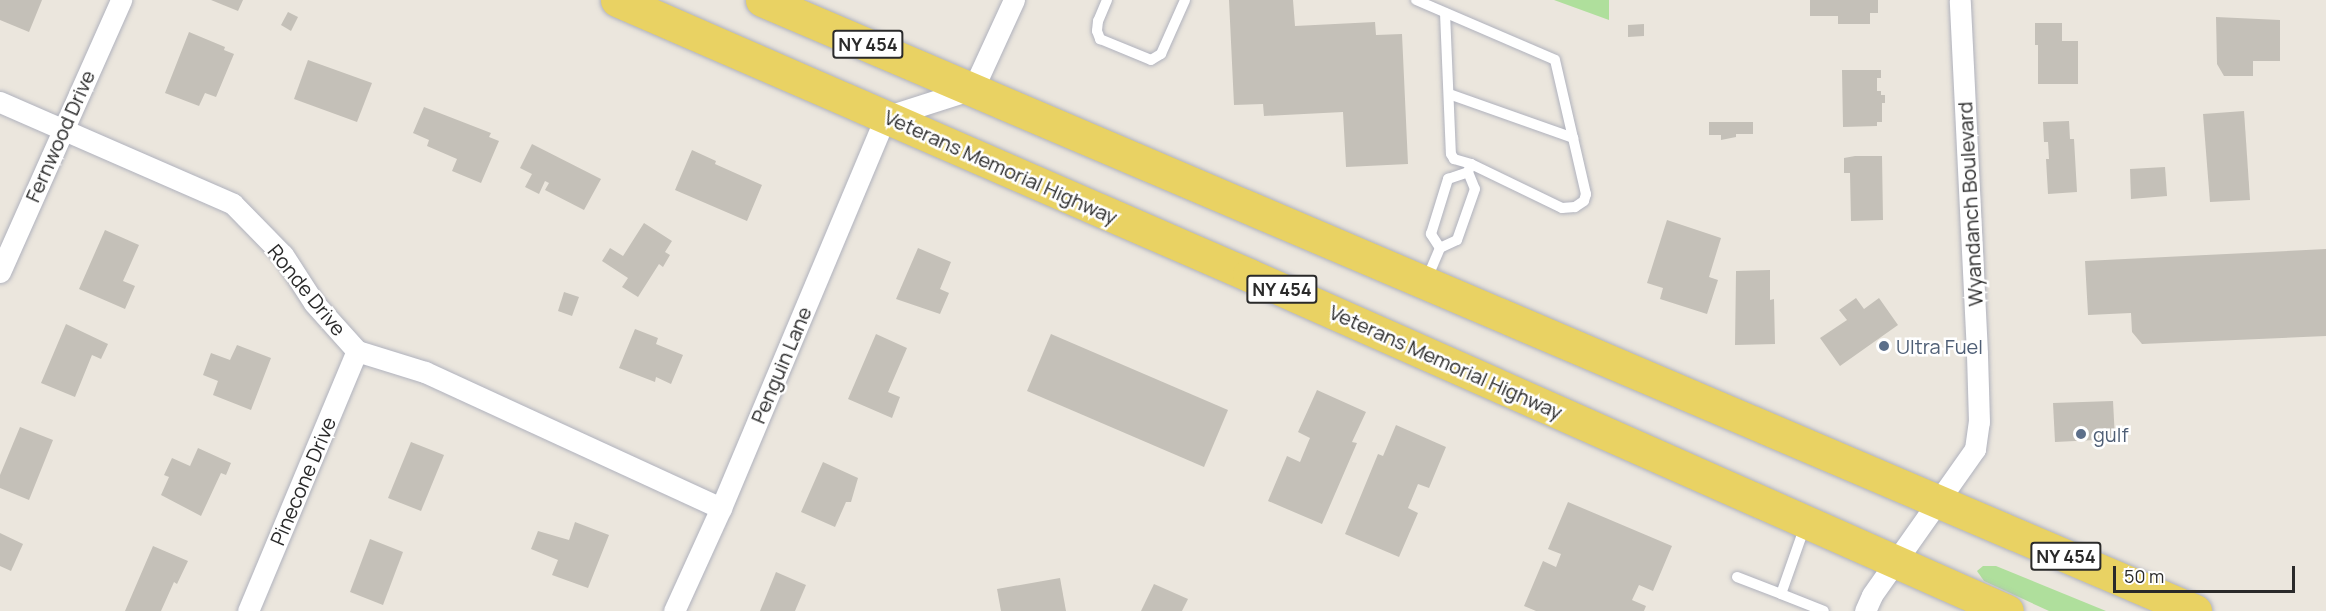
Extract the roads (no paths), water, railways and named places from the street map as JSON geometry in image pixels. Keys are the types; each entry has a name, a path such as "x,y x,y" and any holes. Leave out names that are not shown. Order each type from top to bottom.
{"main road":[{"name":"Veterans Memorial Highway","path":"617,0 1250,275 2007,611"},
{"name":"NY 454","path":"762,0 974,89 1425,285 1938,500 2195,611"}],"street":[{"name":"Fernwood Drive","path":"0,272 121,0"},
{"path":"885,117 974,89 1014,0"},
{"name":"Wyandanch Boulevard","path":"1865,611 1872,595 1975,449 1979,422 1960,0"},
{"name":"Ronde Drive","path":"0,102 233,204 283,255 315,303 357,351 425,372 721,508"},
{"name":"Penguin Lane","path":"674,611 721,508 885,117"},
{"name":"Pinecone Drive","path":"248,611 357,351"}],"lane":[{"path":"1107,0 1098,21 1097,31 1100,39 1151,60 1161,54 1185,0"},
{"path":"1416,0 1555,60 1586,194 1584,201 1575,207 1562,208 1454,159 1451,154 1445,13"},
{"path":"1449,94 1573,138"},
{"path":"1440,248 1431,234 1449,179 1470,168"},
{"path":"1425,285 1440,248 1457,240 1475,189 1470,168"},
{"path":"1781,594 1806,523"},
{"path":"1737,577 1824,611"}],"place":[{"name":"Ultra Fuel","path":"1884,346"},
{"name":"gulf","path":"2081,434"}]}
